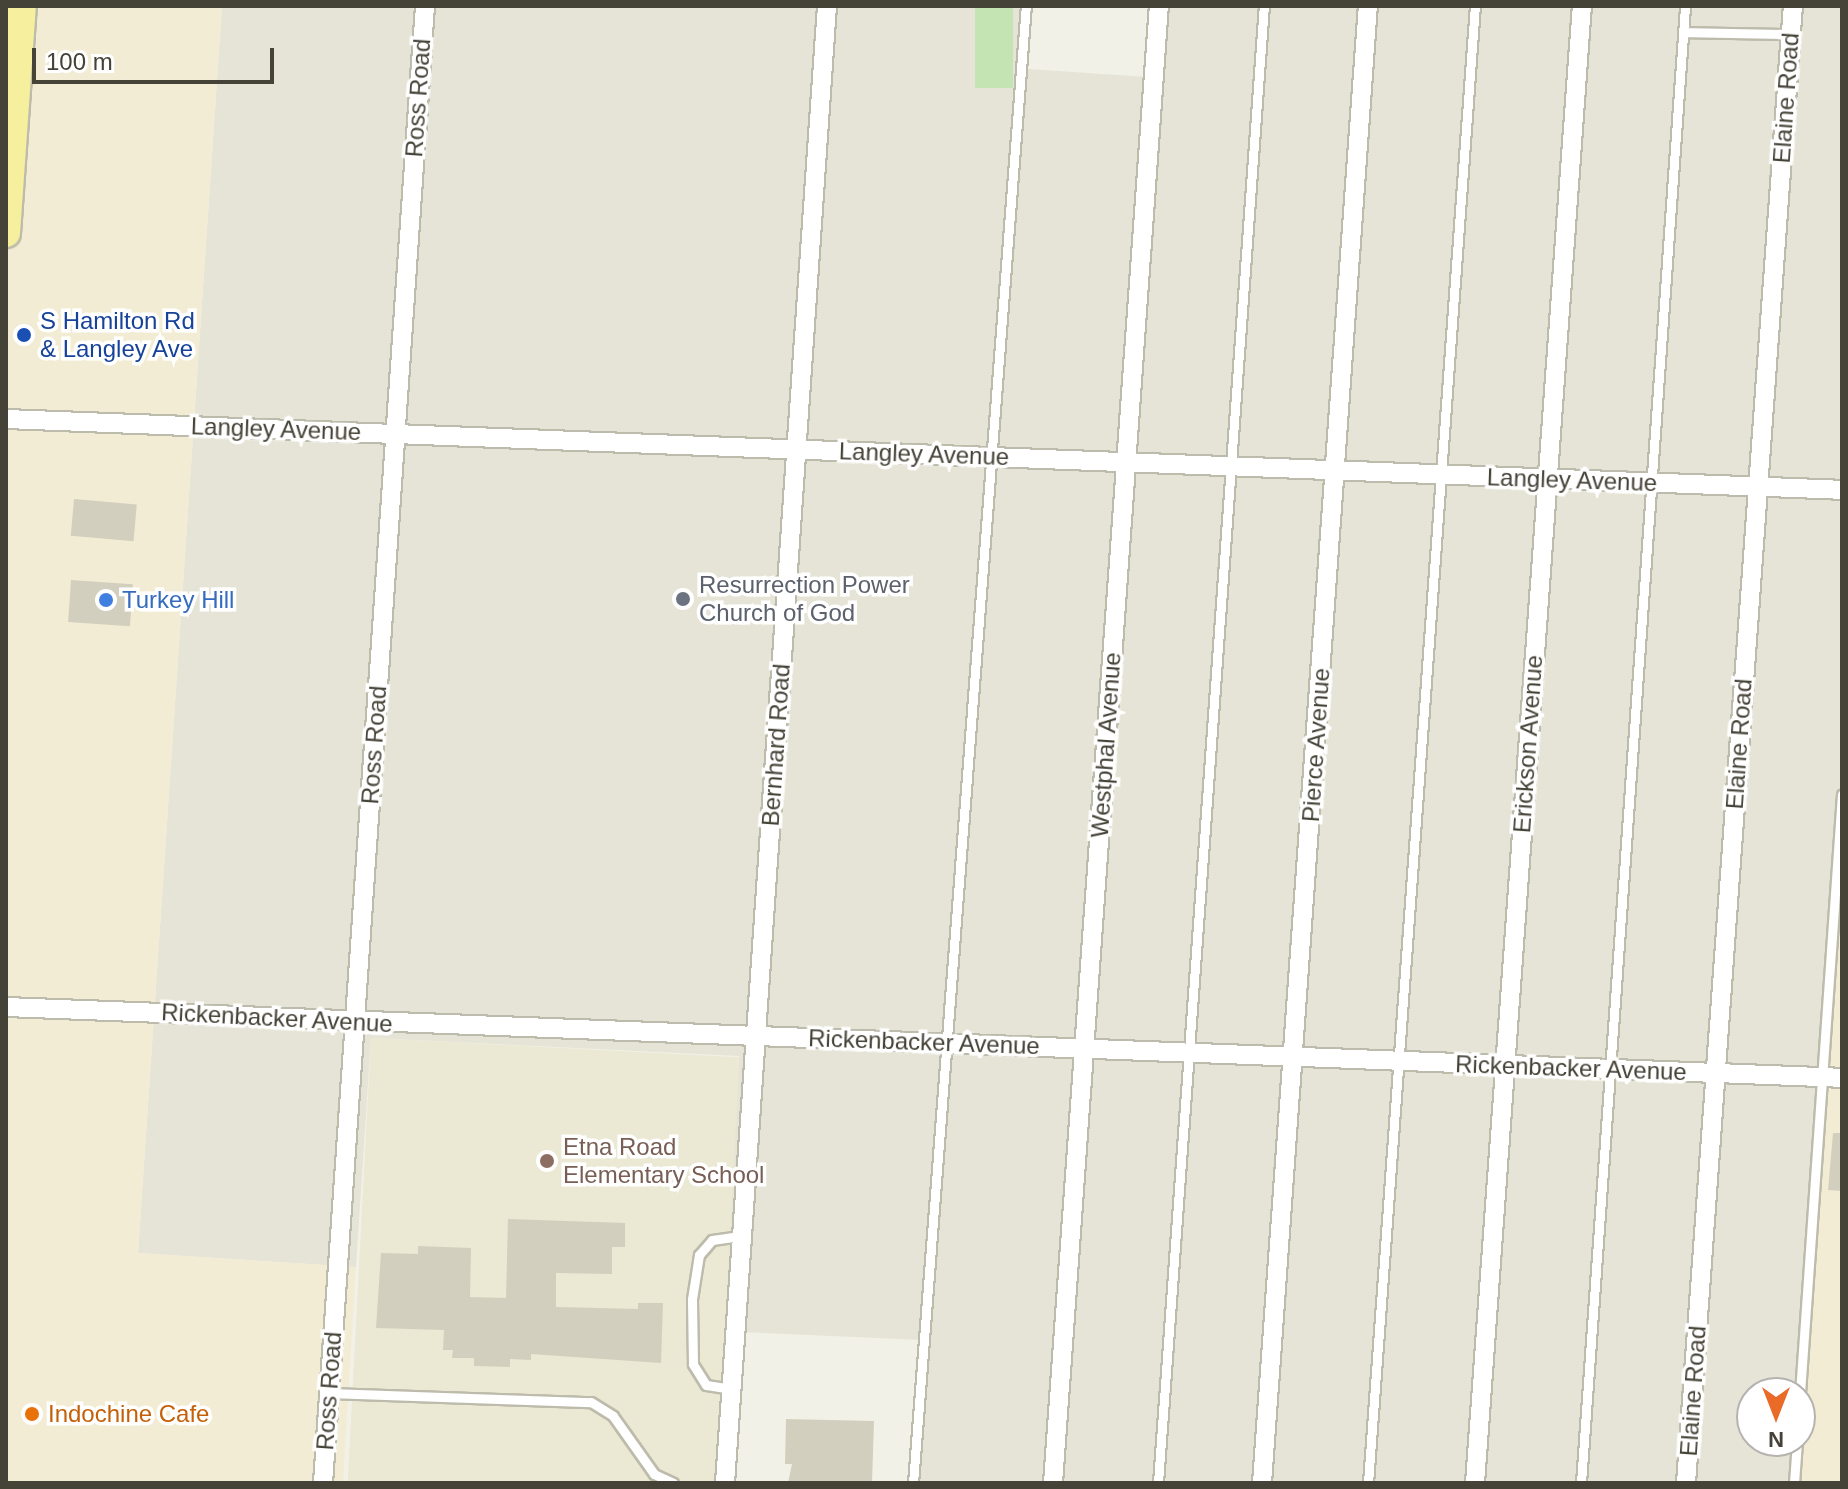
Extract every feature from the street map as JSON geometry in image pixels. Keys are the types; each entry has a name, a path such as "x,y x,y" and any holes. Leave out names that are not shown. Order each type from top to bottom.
{"main road":[{"path":"6,220 10,134 22,6"}],"street":[{"name":"Ross Road","path":"323,1483 425,6"},
{"name":"Bernhard Road","path":"725,1483 827,6"},
{"name":"Westphal Avenue","path":"1053,1483 1159,6"},
{"name":"Pierce Avenue","path":"1262,1483 1295,1057 1368,6"},
{"name":"Erickson Avenue","path":"1475,1483 1582,6"},
{"name":"Elaine Road","path":"1686,1483 1793,6"},
{"name":"Langley Avenue","path":"6,419 1842,490"},
{"name":"Rickenbacker Avenue","path":"6,1007 1842,1078"}],"lane":[{"path":"913,1483 1026,6"},
{"path":"1158,1483 1264,6"},
{"path":"1368,1483 1475,6"},
{"path":"1581,1483 1685,6"},
{"path":"1683,32 1791,34"},
{"path":"1801,1377 1842,794"},
{"path":"732,1389 706,1385 693,1364 692,1299 699,1255 712,1240 742,1236"},
{"path":"329,1393 591,1402 613,1416 654,1474 673,1483"},
{"path":"1794,1483 1796,1457"}],"shaded area":[{"path":"6,6 222,6 138,1253 356,1267 343,1483 6,1483 6,249 13,142 6,141"},
{"path":"222,6 1032,6 1028,69 1148,77 1153,6 1842,6 1842,798 1800,1377 1736,1377 1736,1457 1794,1457 1792,1483 910,1483 923,1340 718,1331 739,1056 371,1038 356,1267 138,1253"},
{"path":"1842,798 1842,1483 1792,1483 1797,1457 1816,1457 1816,1377 1804,1377"},
{"name":"Etna Road Elementary School","path":"371,1038 739,1057 717,1483 348,1483"}],"green space":[{"path":"975,6 1013,6 1013,88 975,88"}],"building":[{"path":"74,499 137,504 134,541 71,536"},
{"path":"71,580 133,584 130,626 68,622"},
{"path":"1833,1133 1842,1133 1842,1191 1828,1190"},
{"path":"508,1219 625,1223 625,1247 612,1247 612,1274 556,1273 556,1307 638,1309 638,1303 663,1303 661,1363 531,1354 531,1360 510,1359 510,1367 474,1366 474,1358 452,1358 453,1350 443,1350 444,1330 376,1328 381,1253 418,1254 418,1246 471,1248 470,1297 506,1298"},
{"path":"786,1419 874,1421 872,1483 788,1483 792,1464 785,1464"}],"place":[{"name":"S Hamilton Rd & Langley Ave","path":"24,335"},
{"name":"Resurrection Power Church of God","path":"683,599"},
{"name":"Turkey Hill","path":"106,600"},
{"name":"Etna Road Elementary School","path":"547,1161"},
{"name":"Indochine Cafe","path":"32,1414"}]}
